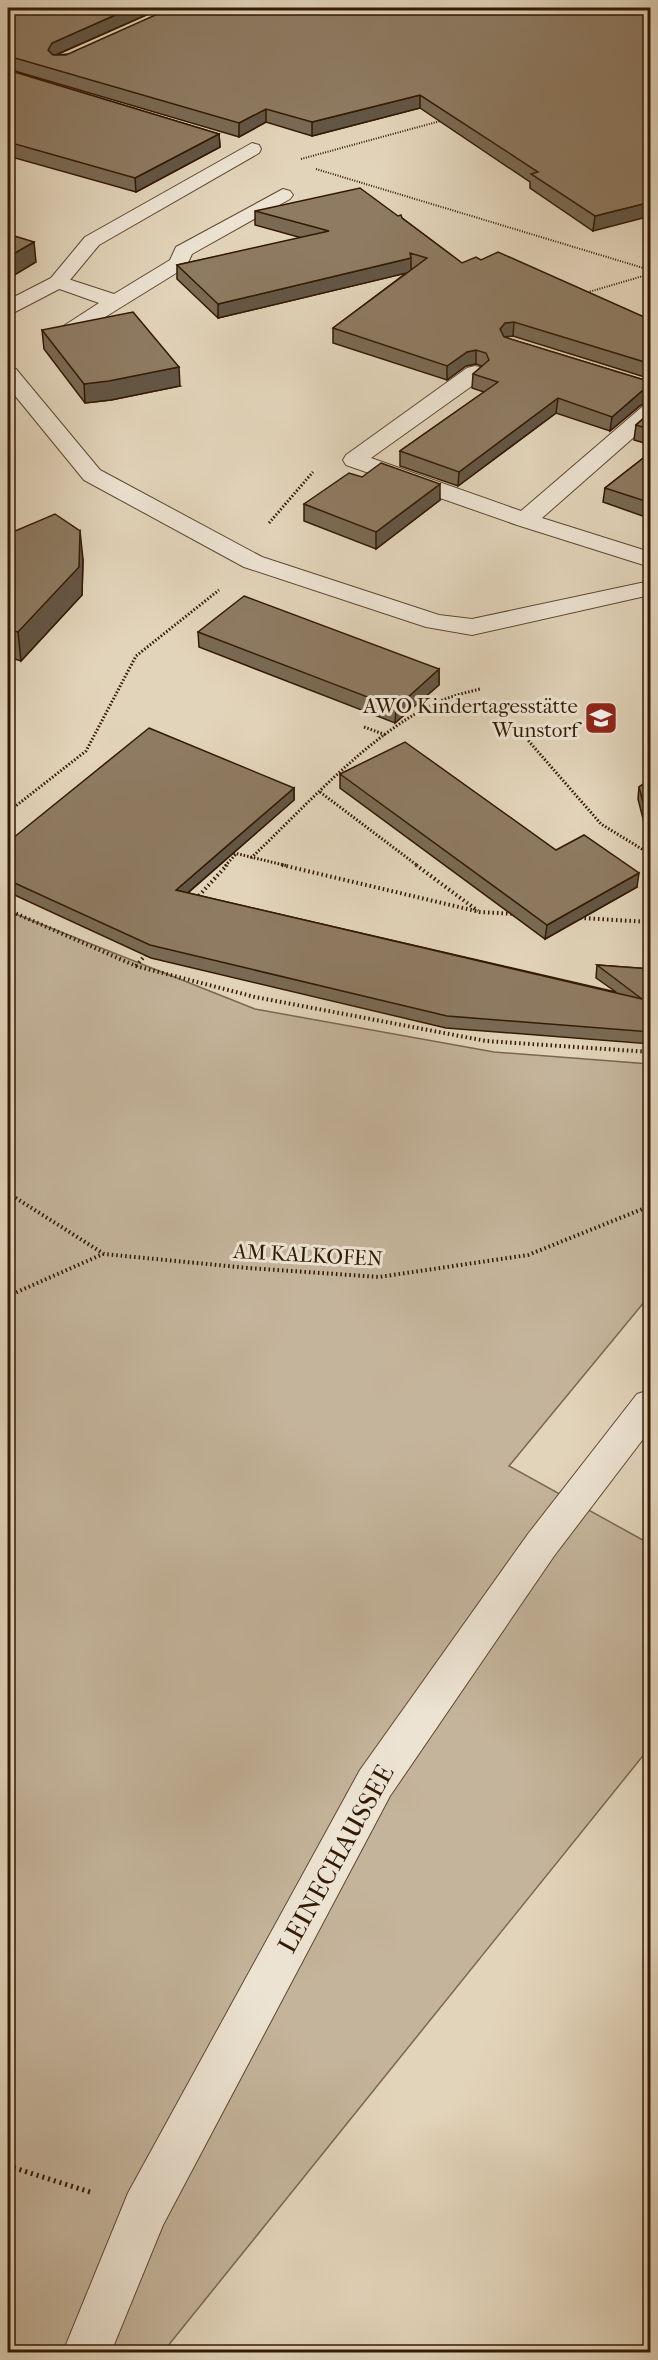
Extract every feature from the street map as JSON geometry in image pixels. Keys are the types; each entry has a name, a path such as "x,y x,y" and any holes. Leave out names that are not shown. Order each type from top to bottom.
{"street":[{"path":"230,142 252,149"},
{"path":"8,308 58,282 92,241 252,149"},
{"path":"69,331 179,263 183,250 283,195"},
{"path":"58,282 116,302"},
{"path":"475,373 354,460 525,520 651,560"},
{"path":"8,374 92,475 253,562 435,622 457,626 482,625 651,588"},
{"path":"525,520 651,412"},
{"name":"LEINECHAUSSEE","path":"87,2352 145,2210 375,1783 541,1545 651,1404"}],"path":[{"path":"291,161 436,124 447,118"},
{"path":"252,149 651,272"},
{"path":"585,293 651,272"},
{"path":"8,812 86,751 136,656 253,562 255,539 316,469"},
{"path":"251,859 320,792 387,735 434,704 480,689"},
{"path":"364,727 387,735"},
{"path":"526,738 601,824 651,854"},
{"path":"320,792 480,912"},
{"path":"225,850 251,859 480,912 526,915"},
{"path":"190,906 236,854"},
{"path":"8,910 136,966 255,997 486,1041 651,1052"},
{"path":"571,917 651,922"},
{"path":"136,966 151,949"},
{"name":"AM KALKOFEN","path":"8,1193 104,1254 248,1268 379,1277 528,1256 651,1206"},
{"path":"8,1296 104,1254"},
{"path":"8,2166 145,2210"}],"shaded area":[{"path":"8,911 255,1009 494,1052 650,1064 650,1295 509,1466 650,1544 650,1747 163,2352 8,2352"}],"building":[{"path":"8,8 131,8 52,43 48,50 53,55 66,55 171,8 651,8 651,202 595,216 531,174 538,172 420,95 312,122 266,109 239,123 8,56"},
{"path":"8,70 219,134 135,178 8,142"},
{"path":"360,188 398,216 401,215 462,263 476,257 481,260 498,252 651,320 651,364 514,322 505,323 500,329 504,337 651,382 651,389 642,391 612,417 558,398 459,472 400,451 498,382 473,374 489,360 486,353 476,350 467,352 447,366 333,328 427,258 410,253 411,258 218,304 177,265 329,231 255,211"},
{"path":"8,234 34,242 8,257"},
{"path":"133,312 179,367 84,384 42,330"},
{"path":"651,412 651,430 636,425"},
{"path":"651,452 651,503 605,488"},
{"path":"381,463 440,484 376,532 304,504 349,473 362,477"},
{"path":"55,514 80,531 79,567 18,632 8,630 8,534"},
{"path":"244,596 439,669 396,708 198,632"},
{"path":"149,728 294,788 176,890 642,999 597,965 651,969 651,1032 447,1016 150,945 8,880 8,842"},
{"path":"405,742 556,850 584,835 639,873 547,925 340,774"},
{"path":"651,779 651,832 639,787"}],"place":[{"name":"AWO Kindertagesstätte Wunstorf","path":"601,718"}]}
